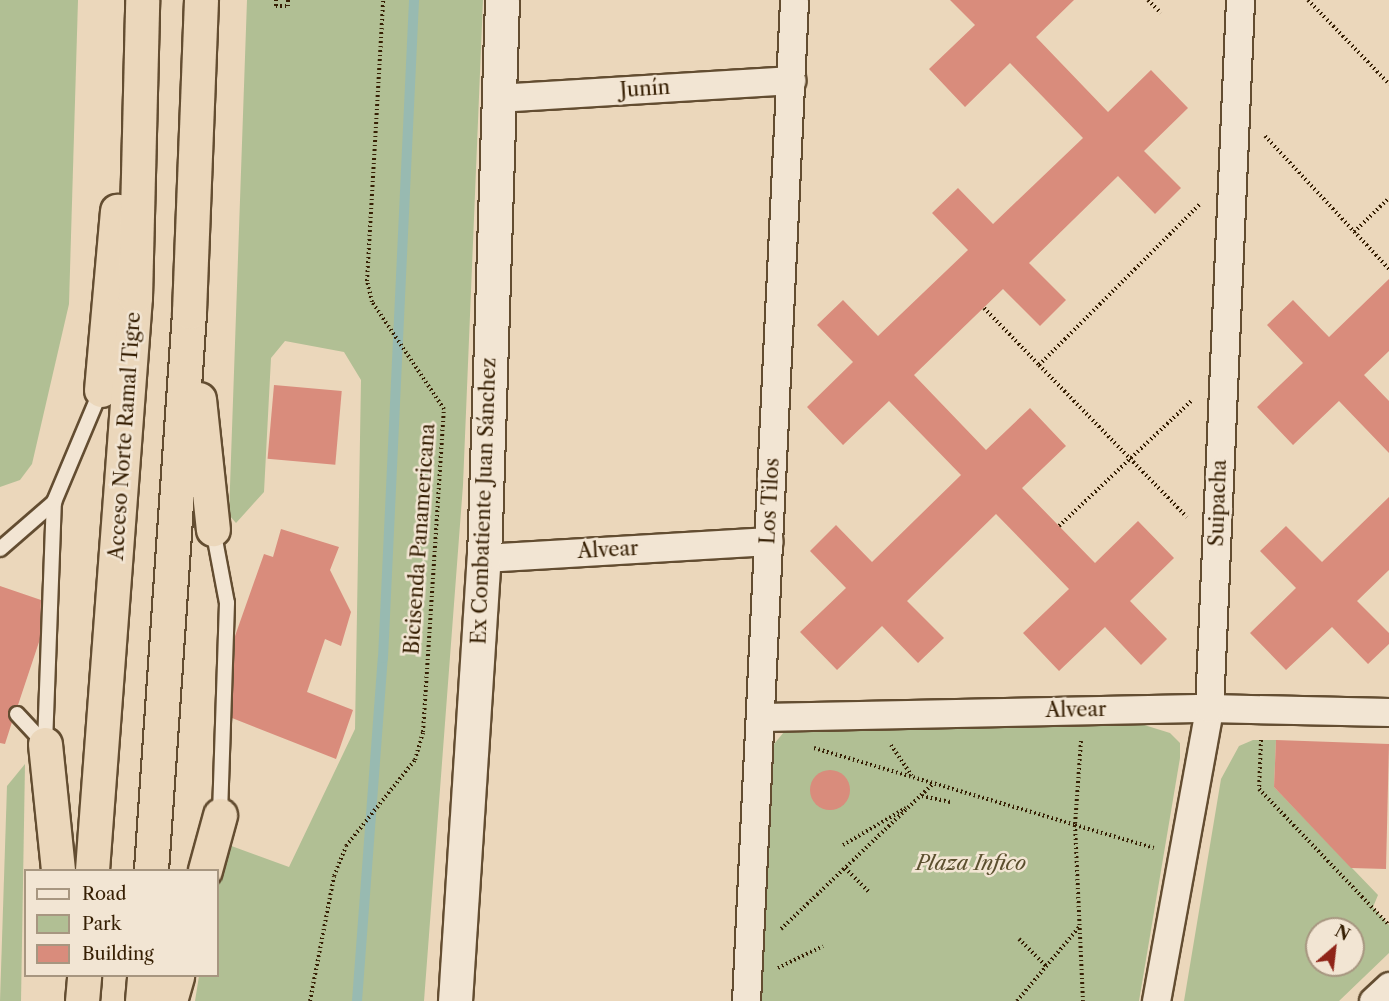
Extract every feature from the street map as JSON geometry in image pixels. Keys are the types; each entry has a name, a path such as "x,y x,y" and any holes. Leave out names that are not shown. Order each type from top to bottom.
{"highway":[{"path":"101,390 135,0"},
{"name":"Acceso Norte Ramal Tigre","path":"92,869 135,297 142,0"},
{"path":"151,869 189,312 201,0"},
{"path":"189,312 213,529"},
{"path":"45,744 58,869"},
{"path":"205,869 220,815"},
{"path":"64,977 66,1001"},
{"path":"82,1001 84,977"},
{"path":"142,1001 144,977"},
{"path":"171,1001 177,977"}],"street":[{"name":"Ex Combatiente Juan Sánchez","path":"455,1001 484,558 502,0"},
{"name":"Los Tilos","path":"747,982 763,717 768,541 794,0"},
{"name":"Suipacha","path":"1156,1001 1209,708 1240,0"},
{"name":"Junín","path":"498,98 791,80"},
{"name":"Alvear","path":"484,558 768,541"},
{"name":"Alvear","path":"763,717 1209,708 1389,712"},
{"path":"1373,1001 1389,986"}],"lane":[{"path":"45,744 54,502 101,390"},
{"path":"0,549 54,502"},
{"path":"213,529 227,603 220,815"},
{"path":"17,714 45,744"}],"path":[{"path":"276,0 276,6 288,6 288,0"},
{"name":"Bicisenda Panamericana","path":"310,1001 334,876 346,846 415,760 423,732 444,409 372,302 367,280 382,0"},
{"path":"1148,0 1161,14"},
{"path":"1308,0 1389,84"},
{"path":"1236,105 1389,269"},
{"path":"1039,365 1233,171"},
{"path":"1354,232 1389,198"},
{"path":"984,308 1216,547"},
{"path":"1059,526 1224,369"},
{"path":"1263,709 1259,789 1389,925"},
{"path":"1083,1001 1075,825 1084,710"},
{"path":"805,745 1182,857"},
{"path":"747,982 845,868 934,783"},
{"path":"921,796 951,802"},
{"path":"843,845 912,804"},
{"path":"845,868 870,893"},
{"path":"1017,1001 1080,926"},
{"path":"1019,939 1046,966"},
{"path":"747,982 823,946"}],"green space":[{"path":"0,0 78,0 69,304 32,464 20,480 0,487"},
{"path":"247,0 483,0 463,485 424,1001 195,1001 199,977 219,977 219,871 226,844 289,867 355,729 361,380 344,352 285,341 271,358 264,492 236,523 229,515"},
{"name":"Plaza Infico","path":"1141,724 1170,733 1180,743 1180,758 1139,1001 761,1001 774,744 789,726"},
{"path":"1253,740 1276,740 1274,787 1378,895 1373,907 1389,925 1389,953 1365,976 1365,917 1305,917 1305,977 1364,977 1339,1001 1184,1001 1221,779 1239,746"},
{"path":"25,764 21,1001 0,1001 7,786"}],"building":[{"path":"950,0 1074,0 1036,37 1108,112 1151,70 1188,108 1144,151 1181,188 1155,214 1118,176 1029,263 1066,300 1040,326 1003,289 914,375 986,450 1030,408 1066,446 1022,488 1095,563 1138,521 1174,558 1130,601 1167,639 1141,665 1105,627 1059,671 1023,633 1069,589 996,514 907,601 944,638 918,663 882,626 837,670 800,632 846,588 810,551 836,525 872,562 961,475 889,401 843,445 807,407 853,362 817,325 843,300 878,336 968,250 932,213 958,188 993,224 1083,138 1010,63 965,107 929,69 975,25"},
{"path":"1389,279 1389,351 1364,375 1389,401 1389,453 1339,401 1293,445 1257,407 1303,363 1267,325 1293,300 1329,337"},
{"path":"274,385 342,391 335,465 268,459"},
{"path":"1389,497 1389,570 1357,601 1389,633 1389,644 1368,664 1332,627 1286,670 1250,633 1296,588 1260,551 1286,526 1322,562"},
{"path":"281,529 339,547 330,570 351,612 341,646 325,639 307,692 353,710 336,759 232,718 235,636 264,554 273,557"},
{"path":"0,586 41,600 40,639 18,705 9,711 12,722 5,744 0,743"},
{"path":"1276,740 1389,744 1386,869 1351,868 1274,787"},
{"path":"830,770 844,776 850,790 844,804 830,810 816,804 810,790 816,776"}],"waterway":[{"path":"357,1001 383,658 414,0"}]}
